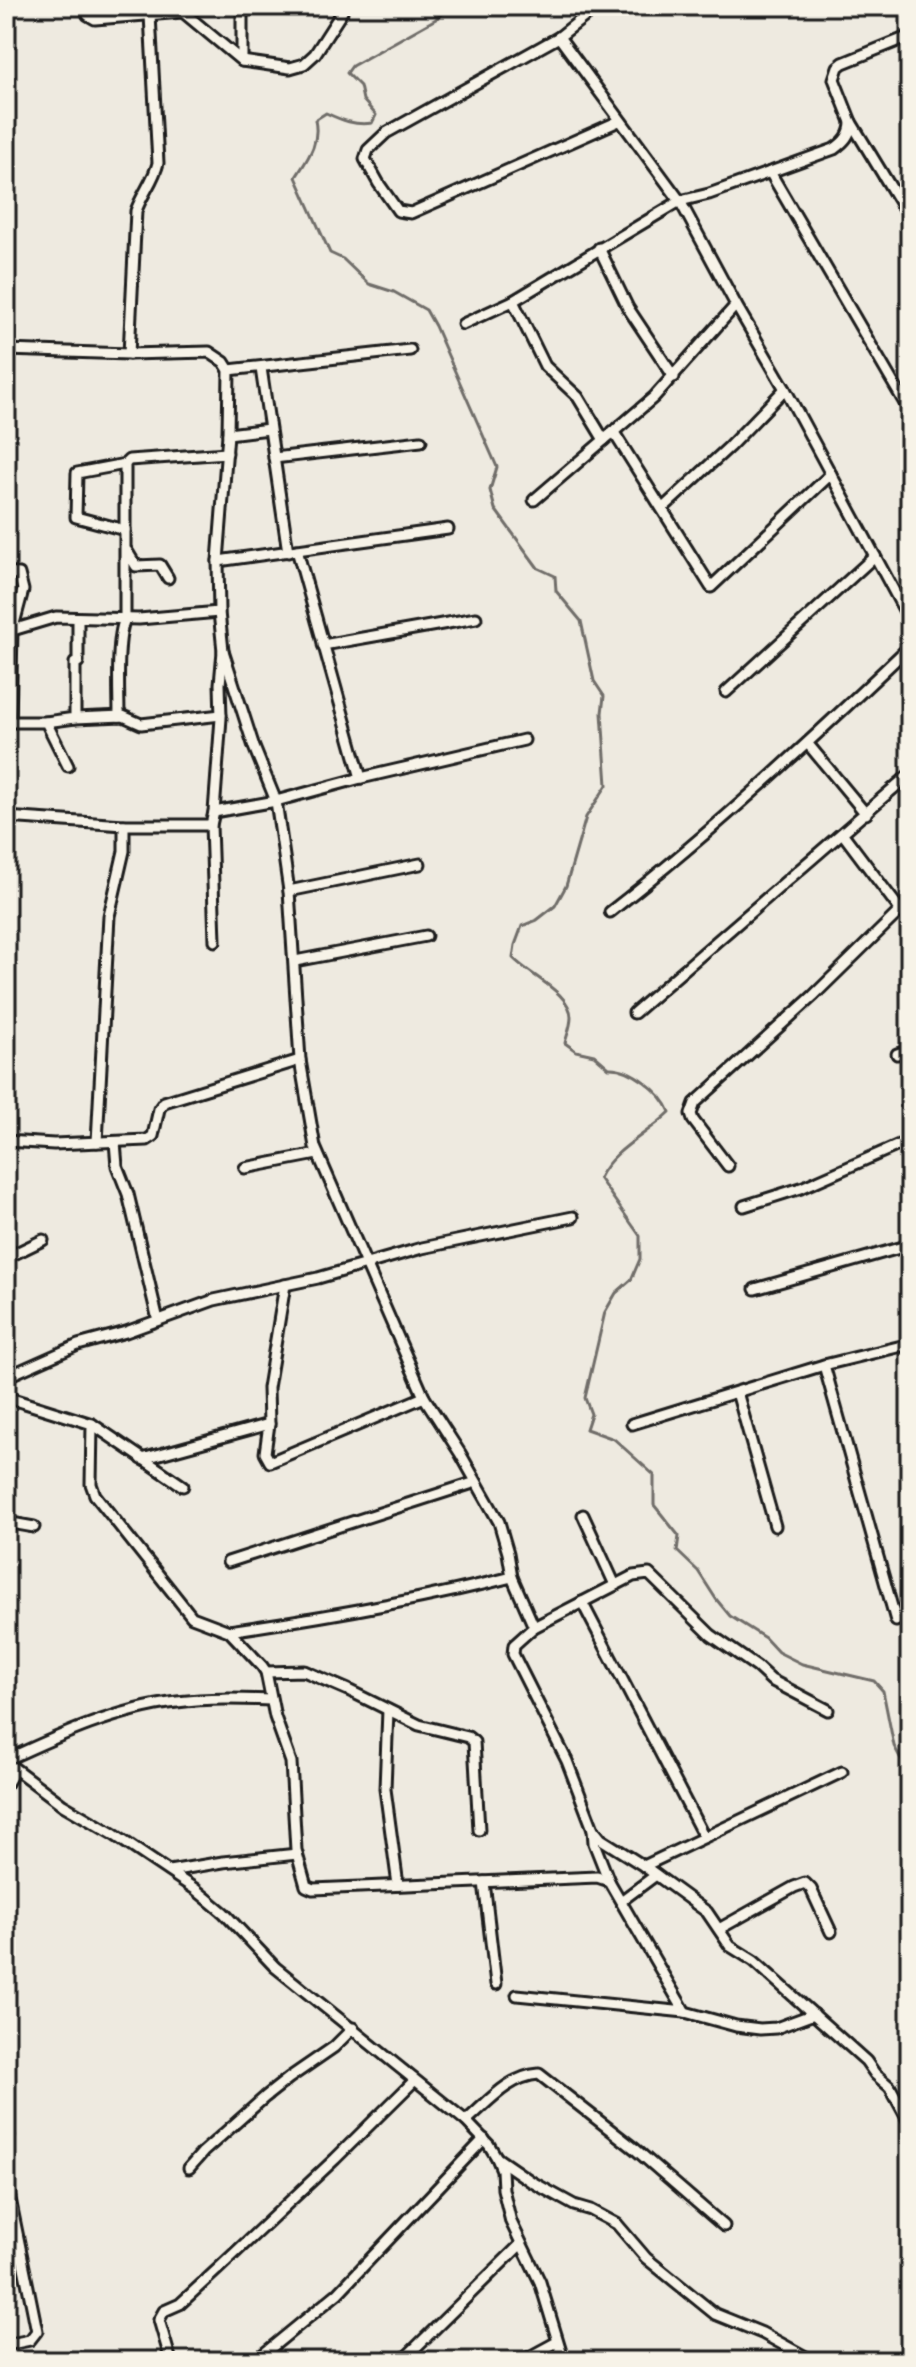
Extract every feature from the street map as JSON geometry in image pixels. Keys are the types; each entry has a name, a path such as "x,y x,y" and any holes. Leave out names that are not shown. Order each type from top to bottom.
{"street":[{"path":"89,6 88,15 95,19 182,9 242,61 290,68 304,64 315,54 342,12 341,6"},
{"path":"242,6 242,61"},
{"path":"595,7 559,37 386,133 376,140 365,159 398,211 411,213 619,121"},
{"path":"129,354 136,211 158,163 150,15"},
{"path":"910,36 843,63 834,79 851,122 906,204 910,219"},
{"path":"559,37 680,201 910,621"},
{"path":"463,324 513,301 680,201 709,194 834,149 845,142 851,122"},
{"path":"770,172 910,412"},
{"path":"599,248 628,308 674,377"},
{"path":"513,301 545,366 578,397 604,440"},
{"path":"534,500 674,377 736,305"},
{"path":"6,350 129,354 209,352 224,362 229,370 227,453 218,561 223,651 221,715 211,825 215,941"},
{"path":"229,370 410,350"},
{"path":"261,368 292,551 361,778"},
{"path":"663,508 729,447 785,389"},
{"path":"228,434 269,429"},
{"path":"613,431 711,587 831,474"},
{"path":"274,458 421,441"},
{"path":"125,530 76,517 77,473 125,464 129,460 227,453"},
{"path":"119,716 120,648 125,619 125,464"},
{"path":"218,561 448,529"},
{"path":"125,548 136,566 160,565 168,578"},
{"path":"726,692 875,556"},
{"path":"6,573 19,574 23,590 9,631 8,722 119,716 141,724 221,715"},
{"path":"9,631 56,617 125,619 219,612"},
{"path":"75,718 78,618"},
{"path":"323,645 476,618"},
{"path":"610,912 686,853 808,744 910,646"},
{"path":"223,651 254,747 276,801 289,891 300,1060 317,1154 424,1397 499,1522 512,1577 534,1627"},
{"path":"46,722 68,766"},
{"path":"214,812 276,801 524,740"},
{"path":"808,744 866,814"},
{"path":"634,1013 910,774"},
{"path":"6,817 124,825 211,825"},
{"path":"97,1142 109,916 124,851 124,825"},
{"path":"843,834 901,911"},
{"path":"289,891 420,864"},
{"path":"728,1166 693,1120 691,1114 695,1103 813,996 910,901"},
{"path":"295,961 426,936"},
{"path":"897,1054 910,1050"},
{"path":"6,1141 54,1144 150,1139 164,1102 300,1060"},
{"path":"744,1206 801,1188 910,1140"},
{"path":"115,1142 117,1166 131,1208 158,1320"},
{"path":"245,1168 317,1154"},
{"path":"6,1377 78,1345 126,1332 214,1300 318,1278 422,1248 573,1217"},
{"path":"6,1258 43,1240"},
{"path":"755,1289 910,1245"},
{"path":"285,1285 269,1373 269,1424 265,1453 270,1462 424,1397"},
{"path":"632,1424 824,1365 910,1344"},
{"path":"824,1365 896,1621"},
{"path":"737,1392 775,1526"},
{"path":"6,1397 92,1424 183,1486"},
{"path":"92,1424 91,1484 95,1495 192,1617 229,1631 266,1672 275,1717 291,1762 297,1854 309,1889 597,1877 609,1881"},
{"path":"142,1459 269,1424"},
{"path":"228,1562 476,1482"},
{"path":"583,1515 615,1585"},
{"path":"6,1522 34,1527"},
{"path":"685,2012 609,1881 567,1761 513,1654 514,1645 534,1627 633,1576 649,1574 711,1635 771,1680 828,1710"},
{"path":"229,1631 333,1616 512,1577"},
{"path":"582,1602 704,1837"},
{"path":"266,1672 304,1671 419,1725 468,1737 474,1742 479,1830"},
{"path":"271,1700 176,1702 146,1708 71,1731 6,1761 63,1805 195,1889 224,1913 275,1967 353,2028 484,2139 502,2170 506,2204 540,2282 564,2361"},
{"path":"388,1710 385,1789 398,1885"},
{"path":"6,1785 15,1770"},
{"path":"644,1866 842,1772"},
{"path":"593,1829 601,1839 707,1912 730,1946 754,1961 866,2061 890,2087 910,2124"},
{"path":"169,1871 297,1854"},
{"path":"621,1901 656,1875"},
{"path":"484,1882 496,1984"},
{"path":"719,1929 805,1883 811,1889 831,1932"},
{"path":"517,1995 685,2012 760,2029 776,2028 814,2014"},
{"path":"189,2168 265,2097 334,2047 353,2028"},
{"path":"466,2121 513,2081 526,2075 539,2074 635,2149 724,2226"},
{"path":"171,2361 159,2320 164,2311 180,2304 210,2277 414,2081"},
{"path":"6,2120 9,2136 6,2153"},
{"path":"255,2361 338,2293 484,2139"},
{"path":"497,2158 532,2182 617,2224 646,2258 715,2314 762,2333 813,2361"},
{"path":"6,2179 37,2331 30,2340 6,2345"},
{"path":"402,2361 521,2244"},
{"path":"522,2361 557,2342"}],"waterway":[{"path":"451,6 436,19 352,66 347,73 360,86 363,100 376,115 372,123 354,123 326,113 315,120 314,143 296,177 330,253 343,259 369,284 394,292 426,310 497,467 490,490 495,509 538,568 555,576 556,591 581,621 594,681 604,696 602,713 607,785 586,817 566,886 555,906 537,920 522,926 513,958 557,992 569,1008 570,1027 565,1043 576,1051 594,1055 609,1068 636,1076 660,1097 670,1112 622,1150 599,1178 640,1236 640,1259 631,1280 616,1293 605,1312 585,1398 591,1414 586,1429 614,1439 654,1475 654,1505 679,1536 677,1551 698,1571 730,1616 765,1638 778,1652 802,1664 874,1681 883,1691 894,1746 901,1759 910,1765"}]}
